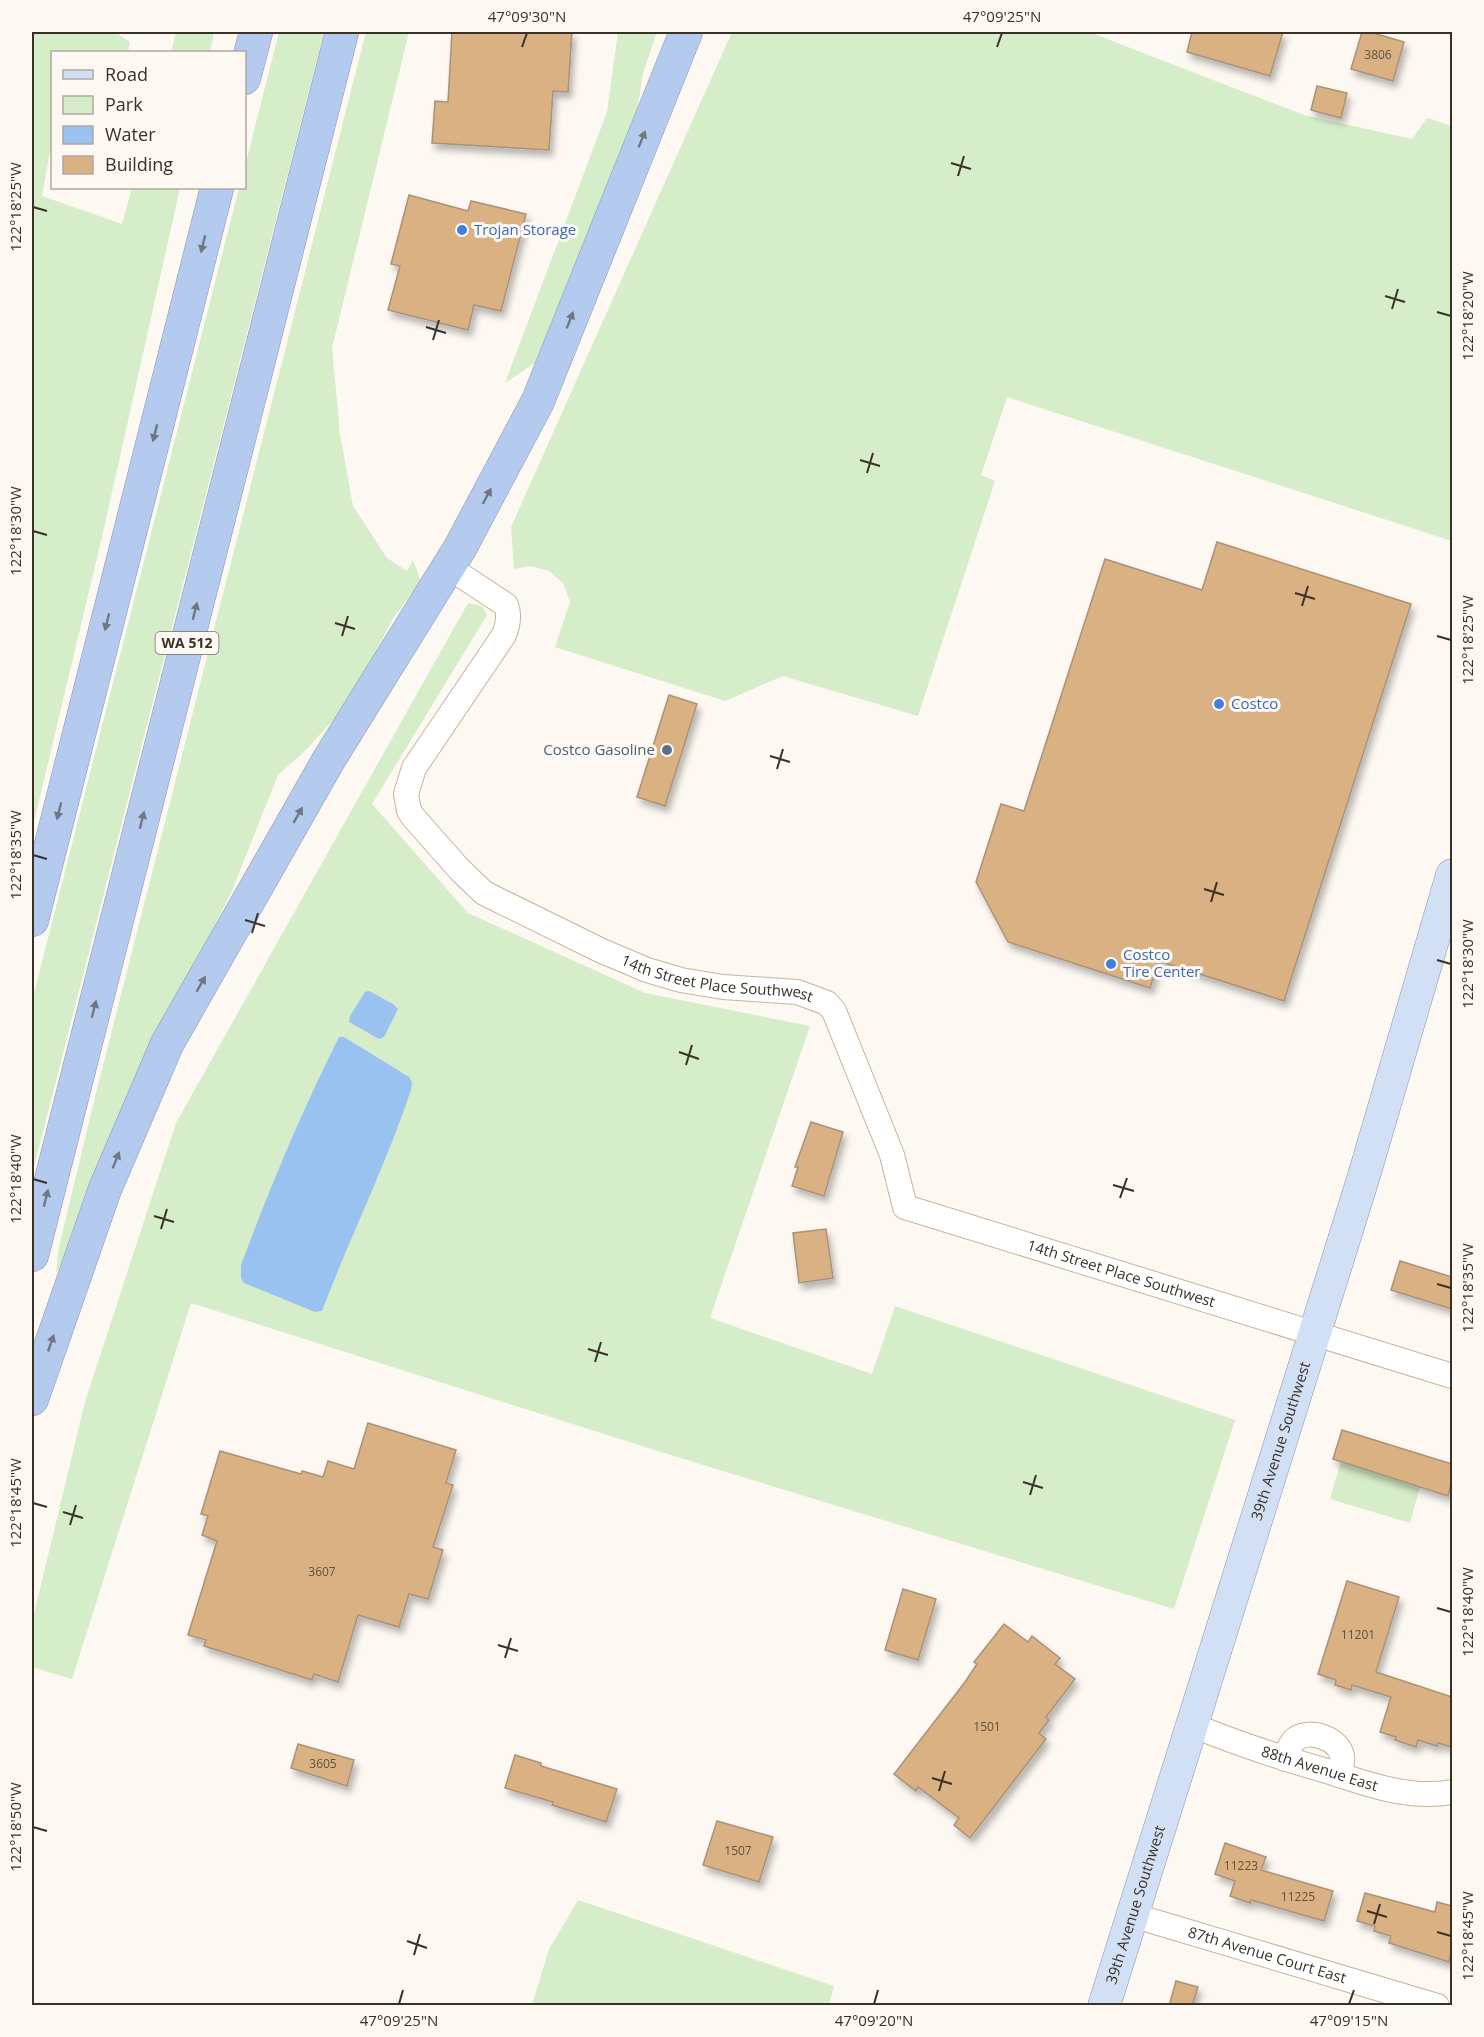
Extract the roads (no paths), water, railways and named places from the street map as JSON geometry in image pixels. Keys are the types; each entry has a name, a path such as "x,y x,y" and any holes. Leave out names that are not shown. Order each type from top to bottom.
{"highway":[{"path":"246,70 256,32"},
{"name":"WA 512","path":"32,1255 342,32"},
{"path":"32,1399 105,1189 167,1044 328,761 452,571 538,402 686,32"},
{"path":"32,920 217,189"}],"main road":[{"name":"39th Avenue Southwest","path":"1104,2006 1363,1179 1452,875"}],"street":[{"name":"14th Street Place Southwest","path":"452,571 506,605 508,627 419,758 406,794 409,812 472,883 484,893 510,907 602,951 658,974 701,984 797,992 827,1003 834,1011 892,1155 905,1207 1314,1334"},
{"path":"1314,1334 1452,1376"},
{"name":"88th Avenue East","path":"1192,1725 1251,1748 1383,1788 1417,1795 1452,1792"},
{"name":"87th Avenue Court East","path":"1132,1915 1437,2006"}],"water":[{"path":"369,991 398,1009 384,1037 379,1039 349,1022 350,1016 365,992"},
{"path":"339,1037 344,1037 409,1077 412,1082 390,1146 322,1311 315,1312 244,1283 241,1278 241,1265 287,1150"}],"place":[{"name":"Trojan Storage","path":"462,230"},
{"name":"Costco","path":"1219,704"},
{"name":"Costco Gasoline","path":"667,750"},
{"name":"Costco Tire Center","path":"1111,964"}]}
